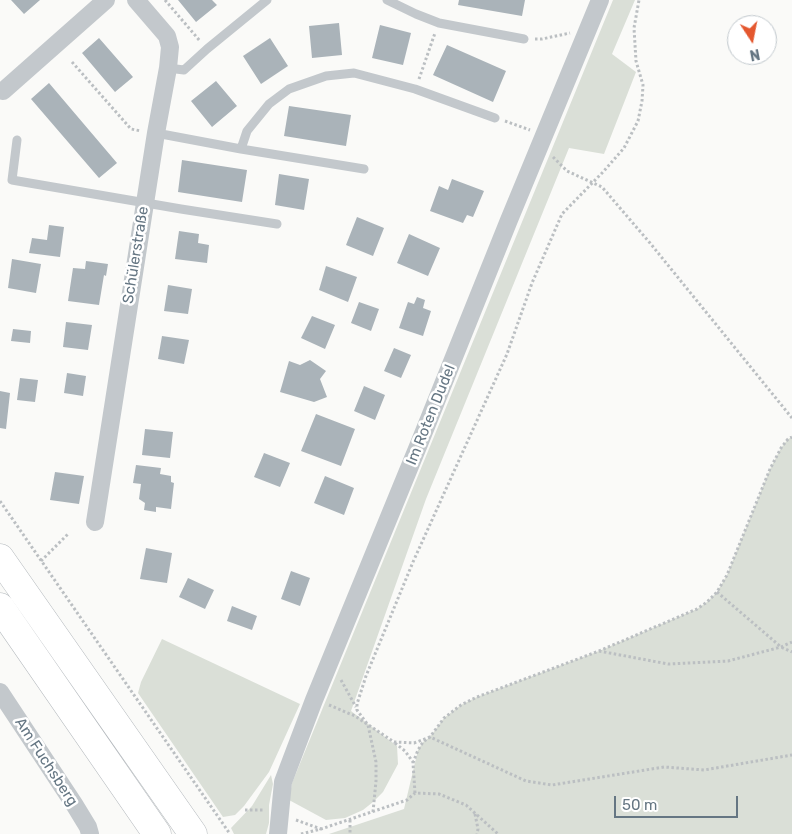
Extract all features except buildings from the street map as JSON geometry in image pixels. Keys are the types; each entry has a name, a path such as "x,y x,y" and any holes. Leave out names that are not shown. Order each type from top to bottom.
{"highway":[{"path":"0,558 193,834"},
{"path":"0,607 157,834"}],"street":[{"path":"3,91 106,0"},
{"name":"Schülerstraße","path":"94,522 170,47 167,36 136,0"},
{"name":"Im Roten Dudel","path":"278,834 283,782 314,700 600,0"},
{"name":"Am Fuchsberg","path":"0,692 74,804 88,827 90,834"}],"lane":[{"path":"168,68 184,70 268,0"},
{"path":"386,0 439,23 524,39"},
{"path":"241,149 247,131 269,104 289,89 326,76 354,73 415,89 495,118"},
{"path":"156,133 364,169"},
{"path":"18,140 12,180 276,224"}],"path":[{"path":"165,0 207,49"},
{"path":"357,710 357,704 366,676 413,562 507,354 532,283 562,214 624,148 638,121 643,85 636,61 634,28 639,0"},
{"path":"415,89 439,23"},
{"path":"524,39 542,39 575,31 588,30"},
{"path":"72,62 131,129 156,133"},
{"path":"495,118 541,142 567,171 602,187 792,418"},
{"path":"415,793 413,763 418,750 444,718 461,705 476,696 599,651 697,609 707,602 717,592 727,575 770,469 781,448 792,437"},
{"path":"0,501 230,834"},
{"path":"41,561 68,532"},
{"path":"717,592 781,647 792,652"},
{"path":"599,651 668,664 728,661 781,647 792,642"},
{"path":"331,660 357,710 368,725 376,762 374,812"},
{"path":"314,700 324,702 355,716 394,742 413,763"},
{"path":"394,742 414,743 430,737 526,781 552,785 664,767 704,770 792,755"},
{"path":"300,834 374,812 407,800 415,793 439,794 466,805 498,834"},
{"path":"475,814 477,834"},
{"path":"350,820 350,834"}],"shaded area":[{"path":"613,0 635,0 612,54 636,72 604,154 569,148 426,499 351,711 397,746 398,764 383,792 363,810 345,818 326,820 289,800 292,783"},
{"path":"792,437 792,834 329,834 404,809 418,750 444,718 461,705 477,697 599,651 697,609 707,602 717,592 727,575 770,469 781,448"},
{"path":"162,639 300,704 269,772 235,815 223,817 138,693 141,682"},
{"path":"271,775 273,784 266,834 234,834 231,828 252,806"}]}
